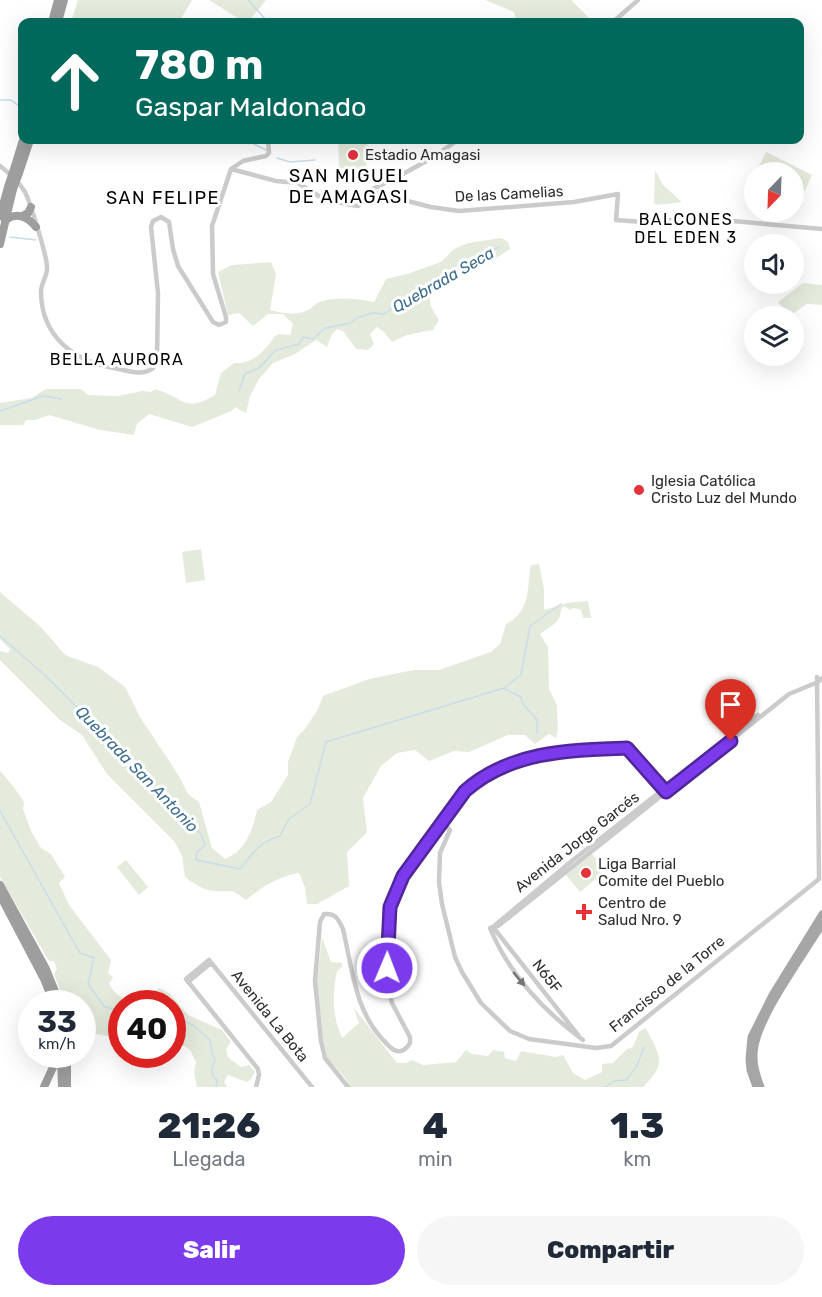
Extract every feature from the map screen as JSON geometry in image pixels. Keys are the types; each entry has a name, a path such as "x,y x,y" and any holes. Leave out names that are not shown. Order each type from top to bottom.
{"highway":[{"path":"53,18 58,0"},
{"path":"59,18 64,0"},
{"path":"0,244 3,218 22,144"},
{"path":"17,169 28,144"},
{"path":"3,218 10,202 11,188"},
{"path":"10,202 14,212 36,227"},
{"path":"3,218 28,213 31,207"},
{"path":"0,885 46,969 54,990"},
{"path":"0,896 49,990"},
{"path":"44,1087 54,1068"},
{"path":"61,1068 62,1084"},
{"path":"67,1068 67,1087"},
{"path":"50,1076 57,1075 62,1084"}],"main road":[{"path":"756,1087 748,1059 751,1036 772,995 822,914"},
{"path":"761,1087 754,1066 755,1046 759,1032 777,997 822,925"}],"street":[{"path":"618,18 638,0"},
{"path":"0,166 21,187 31,207 47,267 40,295 52,332 75,355 87,361 111,368 147,372 153,368 157,359 158,293 151,227 155,218 164,218 169,223 178,266 211,320 217,325 226,322 213,274 211,230 231,169 243,161 266,156 269,153 268,144"},
{"path":"231,169 276,181 298,183 325,200 358,206 368,191 430,159 452,144"},
{"name":"De las Camelias","path":"368,191 431,207 459,211 574,202 618,194 616,220 643,222 698,218 822,229"},
{"name":"Avenida Jorge Garcés","path":"491,928 498,926 787,692 819,679 822,672"},
{"name":"Francisco de la Torre","path":"442,822 450,830 441,853 439,882 442,904 455,957 473,991 510,1031 529,1039 587,1047 611,1046 819,879 819,679"},
{"path":"348,1087 325,1058 321,1041 315,981 320,922 324,914 331,914 337,918 343,929 362,1010 379,1036 392,1049 398,1052 404,1051 410,1043 410,1038 392,1003 388,988 387,954 390,907 403,876 465,791 478,779 511,763 562,752 627,748 665,791"},
{"path":"491,928 507,964 519,979 587,1047"},
{"name":"N65F","path":"491,928 582,1041"},
{"name":"Avenida La Bota","path":"256,1087 258,1069 187,980 210,962 312,1087"}],"green space":[{"path":"78,0 192,0 181,18 72,18"},
{"path":"209,0 266,0 251,18 238,18"},
{"path":"485,0 571,0 589,18 516,18 514,12"},
{"name":"Estadio Amagasi","path":"338,144 368,144 366,171 339,168"},
{"path":"766,152 786,162 761,162"},
{"path":"655,170 663,185 682,202 657,205 654,203"},
{"path":"804,171 812,175 804,193"},
{"path":"501,238 508,242 510,249 486,264 445,281 433,292 430,304 439,320 433,330 407,335 392,342 377,327 370,334 374,344 368,350 356,349 343,331 337,329 332,334 327,347 316,340 295,354 273,363 259,379 250,396 246,413 235,407 232,411 192,427 149,414 137,424 134,435 100,430 49,415 35,420 26,420 23,425 0,425 0,403 31,398 46,389 81,389 88,395 118,396 142,391 151,392 155,389 190,404 204,401 215,395 221,373 234,363 241,363 258,356 275,336 290,335 293,324 283,314 268,314 253,326 239,313 228,315 218,272 232,265 271,262 276,274 270,310 300,313 327,300 354,299 374,302 386,279 441,262 454,249 468,243"},
{"path":"804,283 822,285 822,305 781,306 778,302 789,294 804,294"},
{"path":"201,549 205,580 186,583 182,552"},
{"path":"539,564 544,589 544,610 567,603 588,601 591,618 583,618 581,610 574,608 570,610 564,606 557,621 540,634 548,647 549,689 557,705 556,738 549,734 535,744 525,735 508,735 469,752 454,751 429,761 415,750 397,753 381,766 363,798 367,832 347,852 349,886 317,904 307,904 305,887 299,873 271,883 246,900 233,891 212,891 202,888 185,877 182,856 174,841 107,774 82,735 60,720 0,660 0,651 8,653 10,649 0,639 0,592 41,627 65,655 98,667 125,687 140,717 179,776 188,794 199,802 212,848 225,859 243,845 253,825 257,810 271,802 288,775 288,762 297,737 318,709 323,696 369,679 413,670 439,670 491,652 500,644 506,624 524,606 531,565"},
{"path":"0,771 24,802 23,809 31,831 41,848 51,854 65,877 59,883 69,905 111,960 108,973 113,977 109,984 113,990 108,990 108,1036 96,1034 96,990 60,990 54,974 57,969 54,961 49,961 0,877"},
{"name":"Liga Barrial Comite del Pueblo","path":"592,854 606,871 580,892 566,875"},
{"path":"126,860 148,887 139,895 117,867"},
{"path":"322,937 331,962 342,963 342,967 337,971 334,997 336,1021 342,1038 359,1023 353,1007 397,1063 412,1060 423,1065 456,1062 466,1050 472,1054 488,1056 493,1050 504,1052 505,1058 516,1061 521,1051 556,1057 563,1055 573,1073 585,1080 602,1072 602,1064 613,1063 627,1049 633,1047 639,1032 645,1028 657,1052 659,1063 654,1074 643,1087 349,1087 347,1080 327,1057 321,1028 317,981"},
{"path":"186,1013 222,1030 231,1042 226,1049 228,1057 241,1067 249,1065 255,1072 247,1082 228,1075 224,1082 227,1087 197,1087 194,1072 196,1062 186,1047"}],"waterway":[{"path":"248,0 264,18"},
{"path":"0,100 11,100 18,105"},
{"path":"254,144 266,150"},
{"path":"277,158 290,162 315,160"},
{"path":"10,237 36,240"},
{"name":"Quebrada Seca","path":"239,391 245,374 259,368 276,350 299,344 303,337 313,339 325,328 351,323 359,317 373,313 384,314 442,279 461,272 473,261 499,247"},
{"name":"Quebrada Seca","path":"0,411 43,396 62,399"},
{"name":"Quebrada San Antonio","path":"0,636 49,679 201,834 205,845 197,852 196,860 240,869 262,845 280,836 289,819 310,804 326,742 504,688 521,675 530,626 561,604"},
{"path":"505,689 521,697 523,704 537,720 537,733"},
{"path":"0,811 80,953 94,958 88,984 105,1007 108,1008"},
{"path":"186,1022 210,1040 215,1060 212,1068 213,1077 217,1080 216,1087"},
{"path":"605,1087 614,1081 626,1080 637,1066 644,1047"}],"place":[{"name":"Estadio Amagasi","path":"353,155"},
{"name":"Iglesia Católica Cristo Luz del Mundo","path":"639,490"},
{"name":"Liga Barrial Comite del Pueblo","path":"586,873"},
{"name":"Centro de Salud Nro. 9","path":"584,912"}],"district":[{"name":"SAN MIGUEL DE AMAGASI","path":"349,186"},
{"name":"SAN FELIPE","path":"163,198"},
{"name":"BALCONES DEL EDEN 3","path":"686,228"},
{"name":"BELLA AURORA","path":"117,359"}],"route":[{"path":"387,968 390,907 403,876 446,815 478,779 496,769 538,755 627,748 666,792 731,741"}]}
